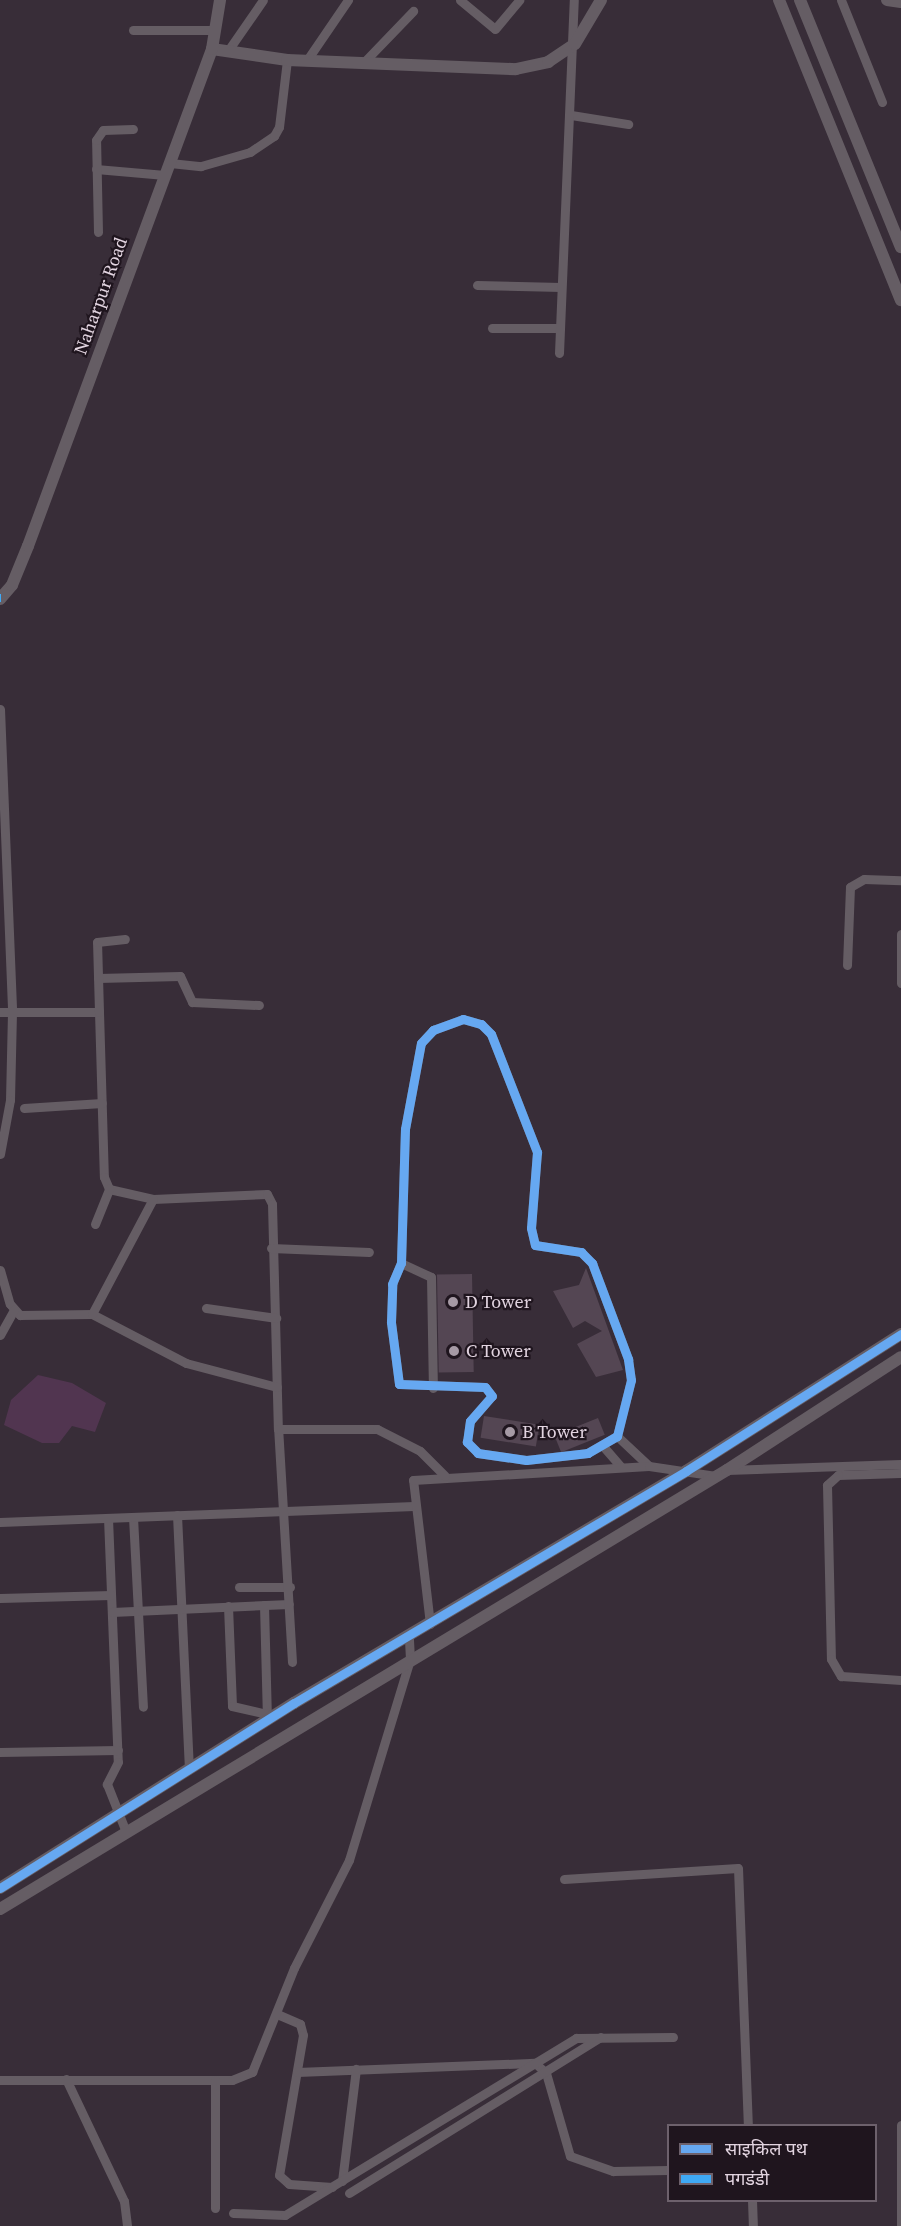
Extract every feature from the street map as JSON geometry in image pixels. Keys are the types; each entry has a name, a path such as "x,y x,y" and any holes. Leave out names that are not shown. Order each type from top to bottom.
{"street":[{"name":"Naharpur Road","path":"0,598 12,585 28,546 212,49 220,0"},
{"path":"227,52 263,0"},
{"path":"307,60 348,0"},
{"path":"460,0 495,29 519,0"},
{"path":"559,353 575,44 574,0"},
{"path":"212,49 287,60 516,69 548,62 575,44 601,0"},
{"path":"779,0 901,300"},
{"path":"800,0 901,247"},
{"path":"840,0 882,102"},
{"path":"887,0 901,2"},
{"path":"364,62 413,11"},
{"path":"134,30 215,30"},
{"path":"170,163 201,165 250,152 273,136 279,127 287,60"},
{"path":"571,115 628,124"},
{"path":"98,232 96,169 99,133 133,129"},
{"path":"96,169 165,175"},
{"path":"477,285 561,287"},
{"path":"492,328 560,328"},
{"path":"0,709 12,1012 10,1100 0,1154"},
{"path":"847,965 850,887 864,879 901,880"},
{"path":"901,934 901,983"},
{"path":"95,1224 109,1190 104,1177 97,942 125,939"},
{"path":"98,978 180,976 192,1002 259,1005"},
{"path":"0,1012 99,1012"},
{"path":"463,1019 481,1024 491,1034 537,1152 531,1228 535,1245 581,1252 592,1263 628,1359 631,1380 617,1436 602,1445 562,1459 478,1453 467,1442 470,1421 492,1396 485,1386 433,1388 399,1384 391,1322 392,1284 401,1263 405,1128 421,1043 433,1030 463,1019"},
{"path":"0,1097 10,1100"},
{"path":"24,1108 102,1103"},
{"path":"109,1190 153,1199 267,1194 273,1204 271,1248 276,1318 278,1430 286,1510 292,1662"},
{"path":"92,1314 153,1199"},
{"path":"271,1248 369,1252"},
{"path":"401,1263 432,1277 433,1388"},
{"path":"0,1270 14,1311 0,1335"},
{"path":"206,1308 276,1318"},
{"path":"14,1311 29,1317 92,1314 210,1373 278,1387"},
{"path":"0,1888 118,1817 267,1717 409,1637 686,1471 901,1334"},
{"path":"0,1909 410,1659 722,1473 901,1357"},
{"path":"278,1430 377,1430 420,1451 445,1476"},
{"path":"617,1436 649,1466"},
{"path":"602,1445 621,1467"},
{"path":"430,1624 427,1574 414,1506 413,1479 649,1466 722,1473 901,1464"},
{"path":"901,1473 838,1475 827,1485 831,1659 836,1671 901,1680"},
{"path":"0,1522 414,1506"},
{"path":"177,1515 189,1768"},
{"path":"133,1517 143,1707"},
{"path":"108,1518 118,1750 117,1766 107,1784 118,1817 126,1832"},
{"path":"239,1587 290,1587"},
{"path":"0,1598 111,1595"},
{"path":"112,1612 289,1604"},
{"path":"264,1605 267,1717"},
{"path":"228,1606 232,1706 267,1717"},
{"path":"0,2080 215,2080 252,2072 349,1860 410,1659 409,1637"},
{"path":"0,1752 118,1750"},
{"path":"564,1879 738,1868 748,2124"},
{"path":"277,2014 303,2027 279,2175 289,2184 332,2187"},
{"path":"349,2193 601,2037"},
{"path":"233,2213 285,2215 576,2038 673,2037"},
{"path":"297,2072 535,2063 546,2073 570,2156 613,2171 667,2170"},
{"path":"342,2181 356,2069"},
{"path":"66,2079 124,2201 127,2226"},
{"path":"215,2080 215,2208"},
{"path":"901,2125 901,2226"},
{"path":"752,2202 753,2226"}],"shaded area":[{"path":"38,1375 72,1383 106,1403 95,1432 72,1426 59,1443 42,1443 4,1425 11,1400"}],"building":[{"path":"586,1268 623,1370 596,1377 577,1344 602,1331 585,1321 573,1328 553,1291 579,1285"},
{"path":"472,1274 474,1372 439,1373 437,1275"},
{"name":"B Tower","path":"484,1416 539,1425 536,1446 481,1438"},
{"path":"598,1418 605,1435 561,1452 554,1436"}],"cycle path":[{"path":"463,1019 481,1024 491,1034 537,1152 531,1228 535,1245 581,1252 592,1263 628,1359 631,1380 617,1436 588,1453 526,1460 478,1453 467,1442 470,1421 492,1396 485,1387 399,1384 391,1322 392,1284 401,1263 405,1129 421,1043 433,1030 463,1019"},
{"path":"0,1888 294,1703 686,1471 901,1334"}],"place":[{"name":"D Tower","path":"453,1302"},
{"name":"C Tower","path":"454,1351"},
{"name":"B Tower","path":"510,1432"}]}
